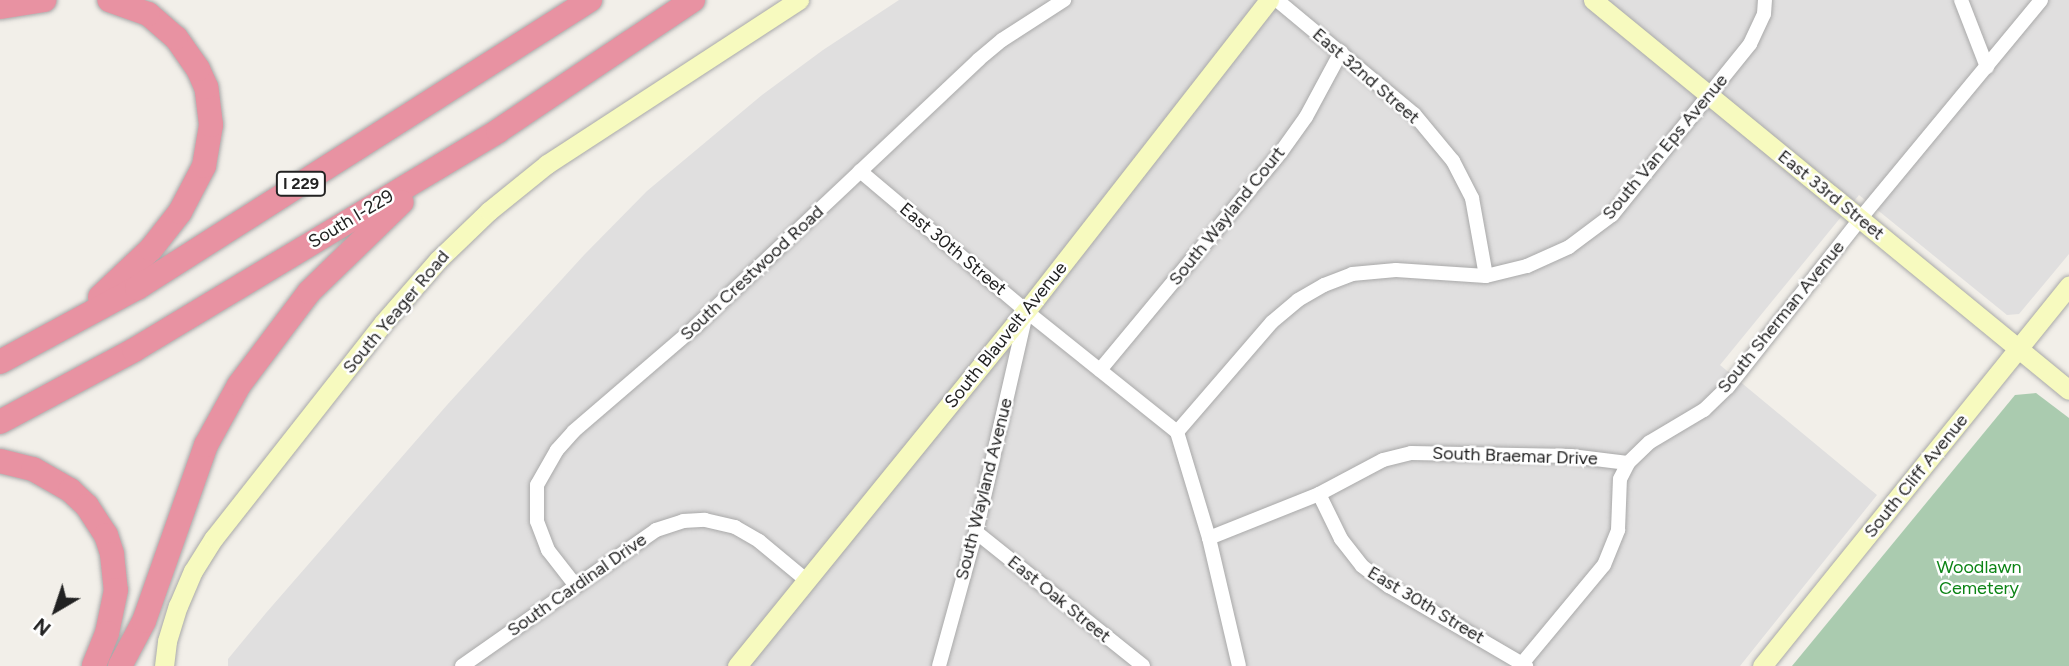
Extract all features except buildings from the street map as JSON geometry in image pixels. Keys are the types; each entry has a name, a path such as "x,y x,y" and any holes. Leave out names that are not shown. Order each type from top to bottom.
{"highway":[{"path":"0,7 44,0"},
{"path":"3,361 93,303 132,268 180,212 204,166 211,125 210,107 198,69 176,38 148,14 109,0"},
{"name":"I 229","path":"3,361 137,288 590,0"},
{"name":"South I-229","path":"0,422 123,356 499,131 692,0"},
{"path":"120,666 144,621 206,445 222,414 261,353 309,292 399,204 499,131"},
{"path":"0,461 50,476 88,506 106,535 113,554 116,590 114,607 94,666"},
{"path":"73,666 93,645 114,607"}],"street":[{"name":"South Yeager Road","path":"164,666 167,641 178,606 193,571 214,538 383,323 438,260 489,211 547,164 799,0"},
{"name":"South Crestwood Road","path":"576,586 548,550 537,522 537,485 557,450 574,431 696,326 978,60 1010,35 1064,0"},
{"name":"South Blauvelt Avenue","path":"737,666 1026,311 1269,0"},
{"name":"East 32nd Street","path":"1277,0 1414,114 1453,161 1472,198 1486,276"},
{"name":"East 33rd Street","path":"1593,0 2069,390"},
{"name":"South Van Eps Avenue","path":"1177,432 1272,322 1298,300 1324,285 1352,274 1396,270 1486,276 1527,265 1569,247 1612,215 1750,44 1764,14 1765,0"},
{"path":"1961,0 1987,67"},
{"name":"South Sherman Avenue","path":"1628,463 1650,442 1704,410 1728,387 1860,219 2041,0"},
{"name":"South Wayland Court","path":"1100,370 1281,152 1306,117 1341,52"},
{"name":"East 30th Street","path":"860,171 1026,311 1177,432"},
{"name":"South Cliff Avenue","path":"1762,666 2069,285"},
{"name":"South Wayland Avenue","path":"939,666 976,532 1026,311"},
{"path":"1177,432 1209,538 1239,666"},
{"name":"South Braemar Drive","path":"1209,538 1319,494 1373,464 1411,453 1571,456 1628,463"},
{"path":"1523,665 1604,565 1618,530 1620,480 1628,463"},
{"name":"East 30th Street","path":"1319,494 1340,539 1362,566 1389,586 1523,665"},
{"name":"South Cardinal Drive","path":"463,666 656,530 683,521 705,520 735,527 759,541 806,580"},
{"name":"East Oak Street","path":"976,532 1143,666"}],"shaded area":[{"path":"899,0 2069,0 2069,254 2019,314 2007,315 1859,195 1720,365 1877,495 1740,666 228,666 228,659 266,613 447,405 584,255 647,191 762,95 823,50"}],"green space":[{"name":"Woodlawn Cemetery","path":"2036,393 2069,418 2069,666 1792,666 2015,395"}]}
